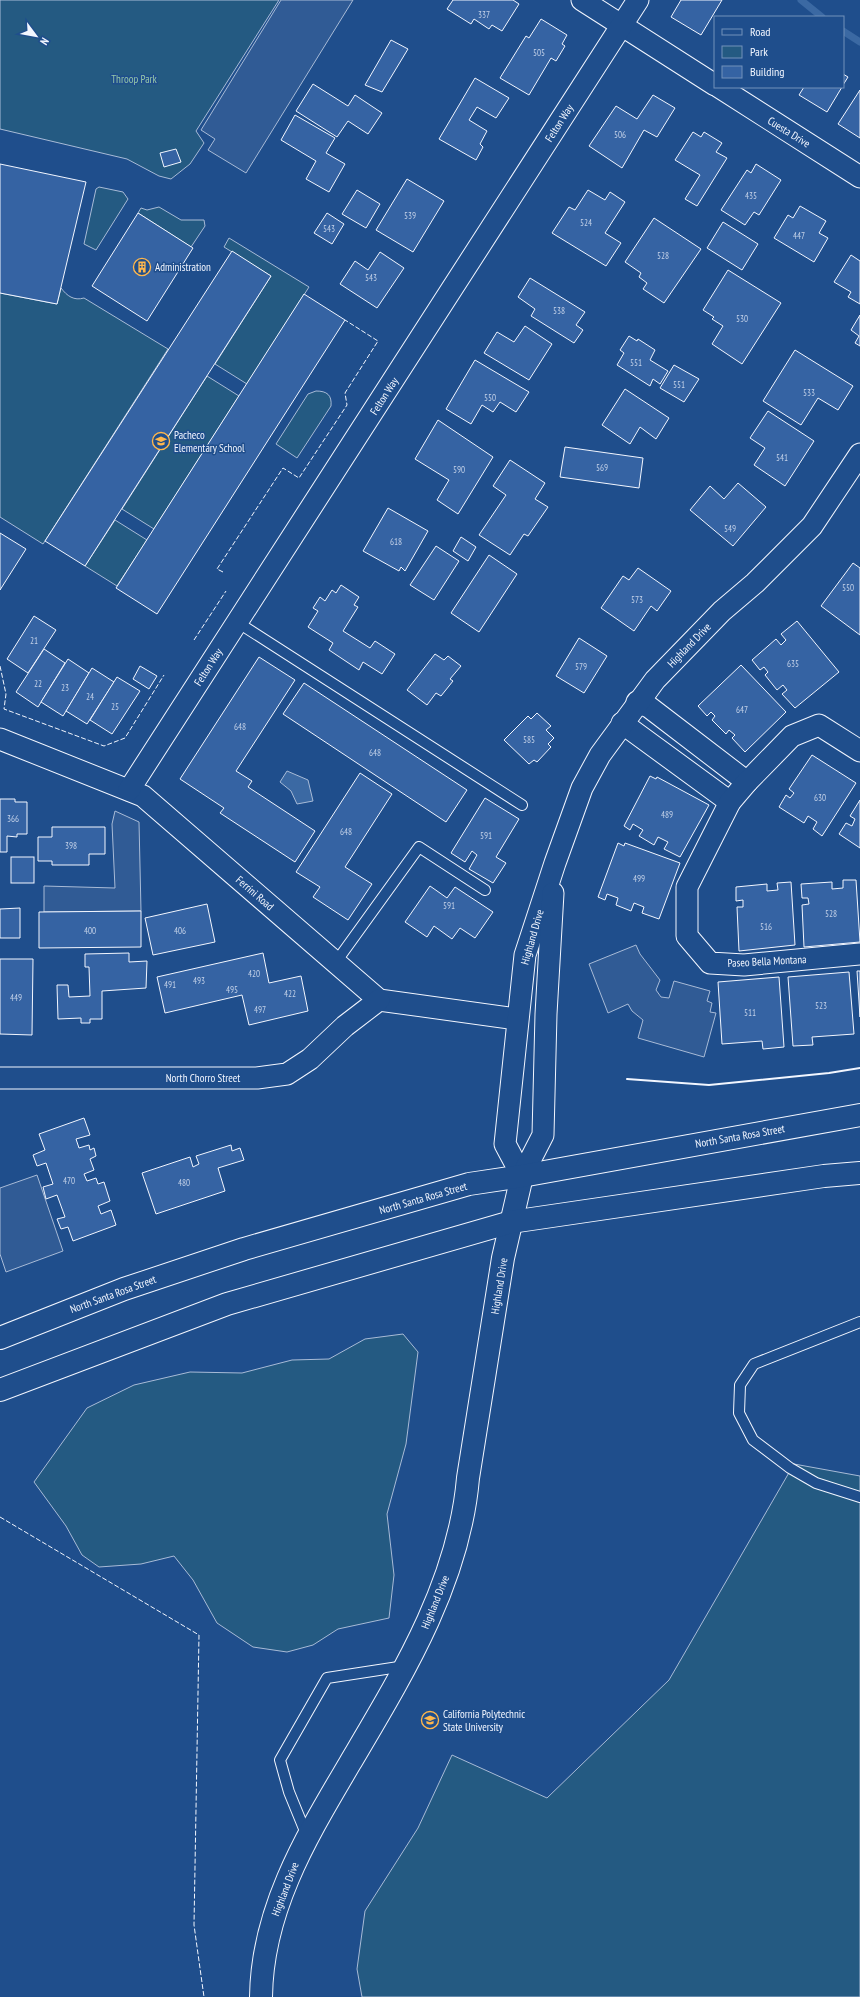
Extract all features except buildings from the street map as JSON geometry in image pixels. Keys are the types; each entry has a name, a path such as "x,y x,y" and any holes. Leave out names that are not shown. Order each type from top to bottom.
{"main road":[{"name":"North Santa Rosa Street","path":"0,1338 124,1289 244,1249 469,1184 522,1176 860,1115"},
{"path":"0,1390 227,1304 511,1222 824,1176 860,1173"},
{"name":"Highland Drive","path":"261,1997 261,1983 272,1924 289,1872 405,1666 429,1620 450,1565 465,1510 468,1478 511,1222 522,1176"}],"street":[{"path":"582,0 714,84"},
{"name":"Felton Way","path":"129,790 638,0"},
{"name":"Cuesta Drive","path":"721,88 860,177"},
{"name":"Highland Drive","path":"522,1176 505,1144 517,1019 525,955 555,863 582,788 600,755 637,702 655,680 722,611 755,583 812,526 860,454"},
{"path":"637,702 649,707 747,782"},
{"path":"622,723 730,802"},
{"name":"Paseo Bella Montana","path":"860,751 819,725 792,736 747,782 730,802 687,887 687,936 710,963 744,965 860,954"},
{"name":"Ferrini Road","path":"0,739 143,796 379,1000"},
{"name":"Highland Drive","path":"522,1176 543,1135 546,1014 555,863"},
{"path":"379,1000 517,1019"},
{"name":"North Chorro Street","path":"0,1078 257,1078 287,1074 310,1059 345,1026 379,1000"}],"lane":[{"path":"237,622 522,805"},
{"path":"336,962 419,847 485,890"},
{"path":"860,1322 754,1364 740,1385 739,1413 753,1440 790,1468 816,1483 860,1497"},
{"path":"308,1838 289,1792 280,1760 327,1678 405,1666"}],"green space":[{"name":"Throop Park","path":"0,0 279,0 196,131 204,143 190,164 171,179 159,176 127,159 0,129"},
{"path":"99,187 123,192 128,199 96,250 84,244 96,189"},
{"path":"159,207 181,220 204,220 205,226 191,247 138,213 141,208 147,210"},
{"path":"229,238 309,287 247,384 215,364 271,276 224,247"},
{"path":"61,288 71,297 77,299 84,298 168,349 43,544 0,517 0,293 57,304"},
{"path":"207,376 239,396 154,529 122,509"},
{"path":"316,391 326,393 330,396 331,406 297,458 276,444 308,394"},
{"path":"115,520 147,540 117,586 85,566"},
{"path":"403,1334 418,1352 406,1444 387,1514 394,1575 389,1618 338,1629 313,1645 287,1652 253,1647 217,1623 193,1580 174,1556 141,1564 99,1567 82,1555 66,1526 34,1482 87,1408 134,1385 190,1372 242,1373 292,1360 329,1359 365,1339"},
{"path":"794,1464 860,1476 860,1997 362,1997 357,1969 365,1911 418,1828 452,1755 547,1798 669,1680"}],"shaded area":[{"path":"281,0 353,0 246,173 208,150 215,139 201,130"},
{"path":"287,771 308,780 313,801 297,804 291,791 280,782"},
{"path":"115,811 139,822 141,911 44,912 44,886 115,888 112,824"},
{"path":"636,945 640,954 660,980 656,990 661,997 669,998 674,981 710,991 707,1001 712,1003 710,1012 716,1013 704,1057 638,1038 643,1020 632,1011 628,1004 608,1013 589,964"},
{"path":"37,1175 63,1251 6,1272 0,1254 0,1188"}],"waterway":[{"path":"801,0 821,16"},
{"path":"844,32 860,42"}],"fence":[{"path":"223,572 217,569 283,468 299,478 347,405 345,393 378,341 345,320"},
{"path":"194,640 226,591"},
{"path":"0,666 6,694 4,709 104,746 125,738 164,675"},
{"path":"0,1517 199,1635 194,1925 204,1997"}],"wall":[{"path":"627,1079 709,1085 829,1073 860,1068"}],"place":[{"name":"Administration","path":"142,267"},
{"name":"Pacheco Elementary School","path":"161,441"},
{"name":"California Polytechnic State University","path":"430,1720"}]}
